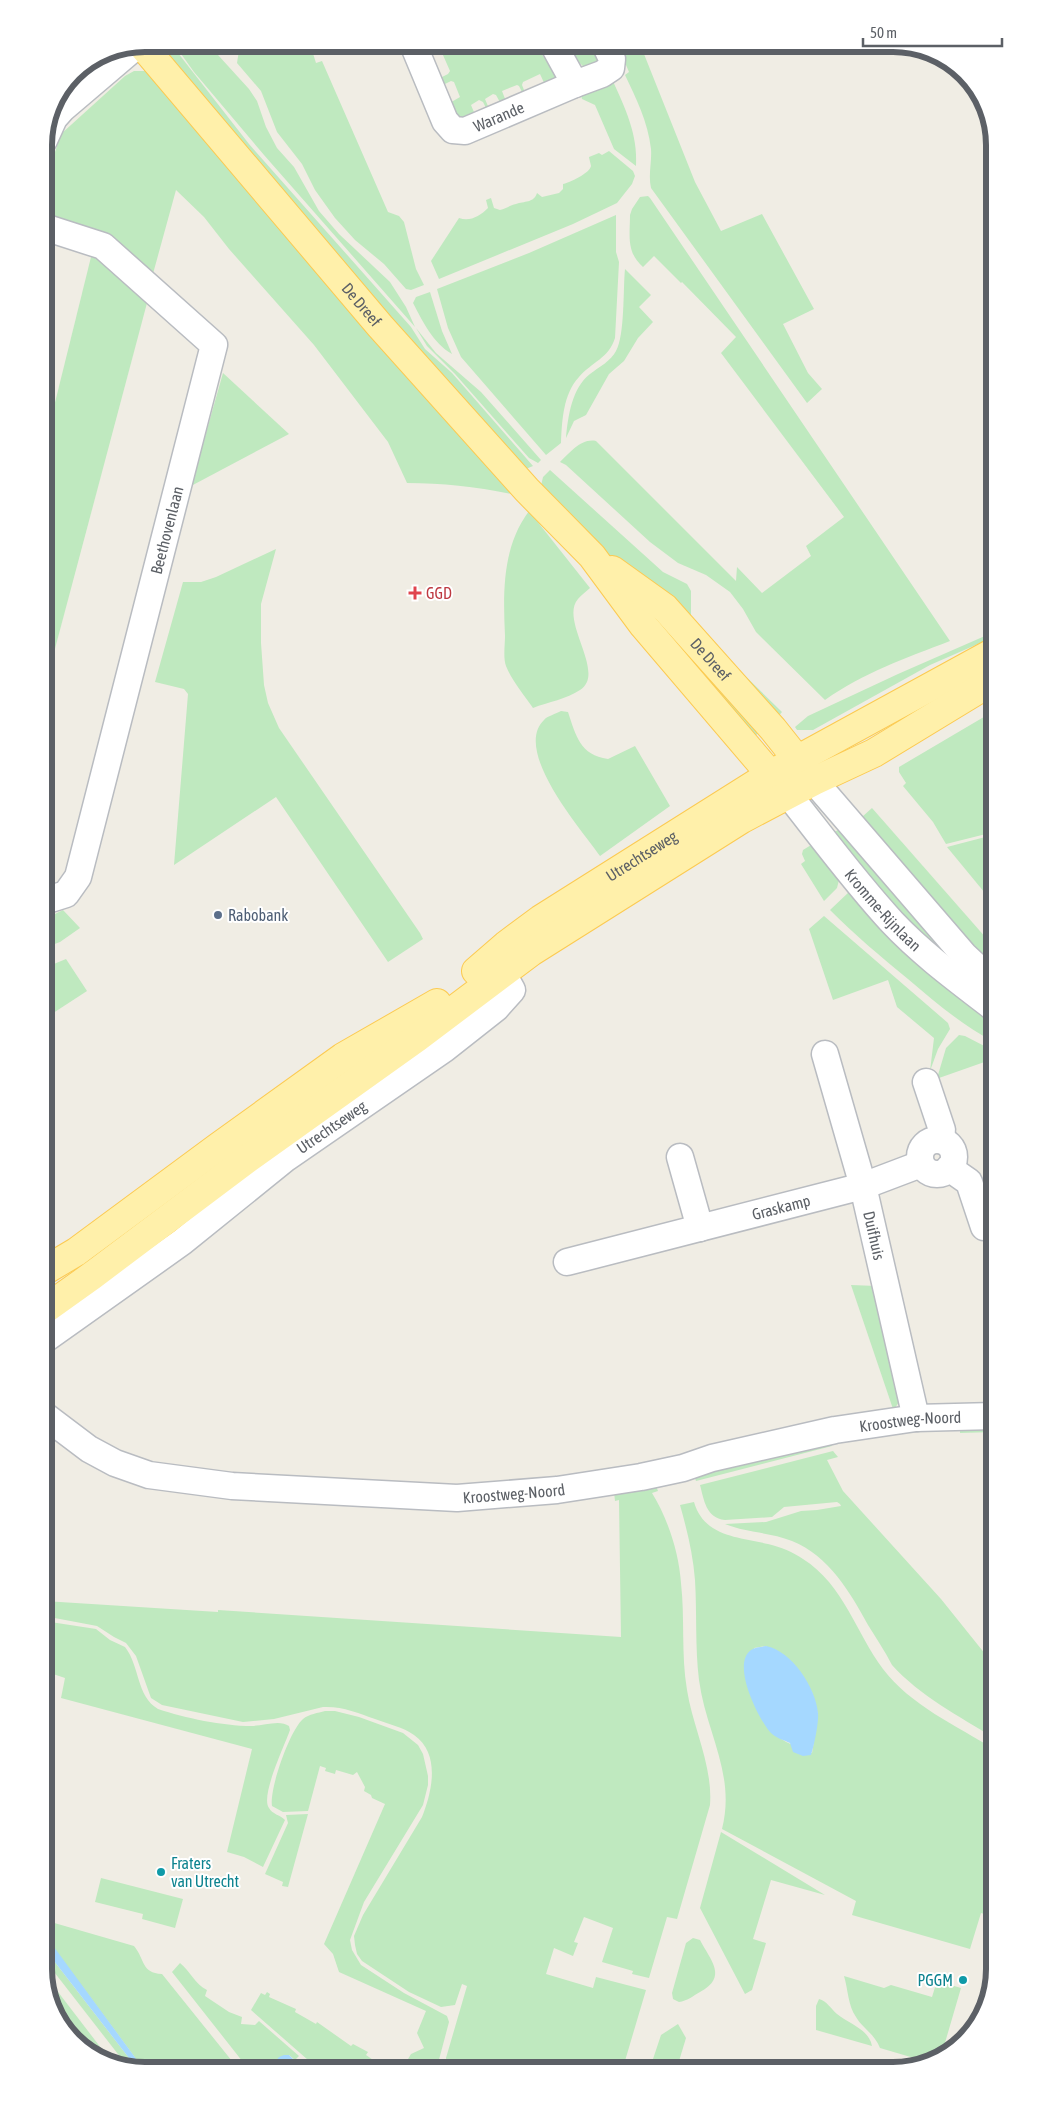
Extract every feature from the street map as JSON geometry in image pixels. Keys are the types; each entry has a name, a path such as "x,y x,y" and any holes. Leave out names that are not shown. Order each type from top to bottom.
{"main road":[{"name":"De Dreef","path":"149,52 380,326 527,490 592,556 643,625 788,794"},
{"name":"De Dreef","path":"592,556 665,608 814,780"},
{"name":"Utrechtseweg","path":"52,1304 167,1220 313,1094 344,1058 447,996 506,945 541,919 771,774 986,656"},
{"name":"Utrechtseweg","path":"52,1266 313,1094 418,1037 502,972 742,819 814,780 874,753 986,685"}],"street":[{"name":"Warande","path":"416,52 445,121 453,130 464,131 602,74 611,68 612,59 609,53"},
{"path":"559,53 575,84"},
{"path":"60,111 126,55"},
{"name":"Beethovenlaan","path":"53,230 103,246 214,345 78,877 66,894 53,898"},
{"name":"Kromme-Rijnlaan","path":"814,780 956,964 986,999"},
{"name":"Kromme-Rijnlaan","path":"788,794 860,886 893,923 956,964 986,979"},
{"name":"Utrechtseweg","path":"52,1334 182,1242 286,1158 423,1064 496,1008 512,990 502,972"},
{"name":"Duifhuis","path":"825,1054 863,1186 916,1418"},
{"path":"926,1082 942,1130 940,1140"},
{"path":"940,1140 946,1142 954,1157 950,1168 940,1174 934,1174 928,1172 921,1164 920,1158 922,1148 930,1141 940,1140"},
{"path":"680,1157 700,1228"},
{"name":"Graskamp","path":"568,1262 863,1186 921,1164"},
{"path":"950,1168 968,1182 984,1228"},
{"path":"167,1220 182,1242"},
{"name":"Kroostweg-Noord","path":"52,1421 89,1449 115,1463 149,1475 232,1486 457,1498 557,1490 631,1478 835,1430 916,1418 986,1416"}],"green space":[{"path":"163,52 177,52 249,144 411,327 425,349 452,373 533,466 526,469 518,467"},
{"path":"180,52 215,52 249,89 257,101 266,127 277,148 294,167 319,211 339,234 390,282 406,307 415,327 264,155 194,72"},
{"path":"239,52 313,52 316,63 322,61 388,212 399,216 404,222 416,269 424,285 411,290 406,289 384,264 355,240 335,218 315,190 302,164 277,132 261,91 237,63"},
{"path":"442,52 541,53 558,78 546,87 540,74 523,82 522,85 526,95 524,96 517,85 502,91 507,104 502,106 496,95 493,94 485,99 490,111 488,112 483,102 479,100 471,105 476,117 472,119 457,117 448,104 460,97 454,82 451,81 441,86 438,79 450,71"},
{"path":"596,53 599,61 585,68 574,54"},
{"path":"621,53 643,53 695,182 721,231 762,214 814,309 783,324 808,373 822,389 807,403 651,188 651,149 641,110 625,75 629,72"},
{"path":"134,71 145,71 369,322 516,495 462,486 407,483 388,442 314,345 229,249 204,217 176,190 151,281 53,223 53,158 61,134 125,76"},
{"path":"612,79 633,132 636,166 614,149 595,105 582,99 580,93"},
{"path":"609,151 633,171 635,176 632,184 617,203 573,224 439,279 431,261 459,218 471,219 478,216 488,208 486,200 491,198 494,208 500,210 534,199 537,193 542,197 559,193 563,189 563,184 579,177 590,169 589,157 599,153 602,155"},
{"path":"648,196 950,641 870,674 839,690 825,700 756,632 743,609 730,592 706,575 678,563 650,542 566,465 560,462 581,444 596,441 736,581 737,567 762,593 811,556 806,546 844,517 721,353 736,337 654,256 643,267 634,256 630,243 630,215 640,197"},
{"path":"616,215 616,252 619,262 615,338 609,350 584,372 574,384 564,408 561,443 546,455 461,357 448,328 437,289 529,253"},
{"path":"91,257 99,259 147,303 53,657 53,411"},
{"path":"625,269 651,295 639,307 653,322 638,338 624,361 609,374 586,415 574,421 566,438 572,403 579,387 590,374 611,358 619,344"},
{"path":"430,292 442,331 452,354 434,338 413,303 416,297"},
{"path":"416,328 436,353 481,392 541,460 538,463 529,458 455,374 427,346"},
{"path":"223,373 289,434 191,486"},
{"path":"550,470 663,572 687,584 691,591 691,618 682,614 782,712 775,720 588,542 540,490 543,477"},
{"path":"529,511 590,588 578,599 574,609 577,633 586,660 587,682 575,693 533,708 511,677 504,655 506,571 514,540 520,525"},
{"path":"276,549 261,604 261,643 264,685 268,703 279,728 423,939 388,962 276,797 174,865 188,694 184,689 155,682 183,582 201,582 216,577"},
{"path":"647,607 762,730 755,736 648,612"},
{"path":"986,636 986,640 930,665 813,730 797,730 795,727 808,716"},
{"path":"561,711 568,712 580,743 585,749 599,757 608,759 635,746 670,806 600,856 553,790 543,770 537,751 536,734 544,720"},
{"path":"986,716 986,834 946,844 933,822 903,786 906,783 899,772 899,767"},
{"path":"872,808 986,938 986,960 862,817"},
{"path":"838,830 922,927 952,952 946,955 913,925 829,835"},
{"path":"986,837 986,894 947,847"},
{"path":"816,842 839,880 837,888 824,901 801,864 805,861 802,854 803,850"},
{"path":"849,892 986,1006 986,1037 939,1005 868,946 830,910"},
{"path":"63,910 80,928 60,942 53,945 53,914"},
{"path":"824,916 948,1023 950,1029 938,1049 930,1071 934,1038 897,1007 888,980 833,1000 809,929"},
{"path":"66,959 87,991 53,1013 53,965"},
{"path":"959,1035 965,1036 986,1047 986,1061 939,1078 938,1075 946,1048"},
{"path":"851,1285 877,1286 899,1402 893,1409"},
{"path":"986,1427 986,1432 960,1433 960,1429"},
{"path":"831,1444 832,1446 696,1481 694,1476 697,1472"},
{"path":"833,1451 838,1457 827,1460 843,1491 941,1599 986,1655 986,1733 927,1696 892,1665 846,1588 828,1565 817,1556 784,1538 725,1524 766,1522 801,1511 841,1506 840,1504 837,1502 784,1507 772,1517 725,1520 719,1519 710,1512 700,1485"},
{"path":"656,1486 658,1491 652,1493 668,1525 680,1572 685,1677 690,1704 709,1776 710,1805 677,1919 667,1917 649,1978 632,1974 633,1971 602,1962 613,1928 584,1917 574,1942 578,1943 573,1956 554,1948 546,1974 593,1988 596,1977 646,1990 625,2062 447,2062 446,2058 467,1986 462,1984 455,2005 441,2007 409,1992 362,1961 357,1954 354,1936 363,1915 422,1817 429,1796 432,1774 428,1752 423,1743 405,1730 356,1712 337,1708 323,1707 274,1719 243,1722 162,1705 151,1698 136,1656 126,1643 97,1626 52,1618 52,1602 218,1612 218,1610 621,1637 619,1500 615,1501 614,1492"},
{"path":"694,1502 699,1514 714,1529 734,1537 782,1548 799,1556 829,1582 848,1610 873,1655 894,1682 920,1704 986,1744 986,1915 981,1913 970,1949 852,1915 856,1901 722,1829 725,1809 723,1772 699,1680 696,1592 689,1542 680,1505","holes":["766,1646 812,1692 818,1715 812,1753 788,1743 775,1735 760,1714 754,1648"]},
{"path":"52,1622 96,1629 110,1640 125,1647 130,1655 142,1689 151,1703 158,1709 228,1725 251,1726 281,1723 289,1726 290,1730 270,1782 267,1802 270,1810 285,1820 263,1867 244,1857 227,1852 252,1749 61,1698 65,1678 52,1674"},
{"path":"325,1711 335,1711 359,1717 403,1733 418,1745 423,1754 428,1785 423,1805 364,1902 350,1940 352,1950 361,1965 404,1993 447,2016 449,2022 438,2062 406,2062 411,2054 424,2048 417,2033 426,2011 339,1972 333,1954 324,1944 385,1804 372,1798 371,1795 364,1791 365,1787 357,1772 353,1775 336,1770 335,1774 325,1771 326,1768 320,1766 308,1811 283,1812 272,1806 277,1774 292,1735 303,1719"},
{"path":"308,1814 288,1887 282,1886 283,1882 265,1874 288,1823 286,1815"},
{"path":"721,1832 825,1895 771,1880 753,1939 766,1943 752,1990 745,1994 700,1908"},
{"path":"101,1878 183,1899 175,1928 142,1919 143,1914 95,1902"},
{"path":"52,1922 134,1946 144,1965 150,1971 162,1974 233,2062 138,2062 82,1986 52,1954"},
{"path":"693,1938 700,1940 715,1968 715,1974 708,1986 685,2001 679,2002 673,1999 672,1993 686,1943"},
{"path":"52,1958 132,2061 122,2060 52,1969"},
{"path":"180,1963 207,1990 205,1996 229,2012 242,2017 241,2024 255,2025 259,2021 299,2056 295,2060 289,2055 282,2062 243,2062 172,1972"},
{"path":"844,1976 884,1988 891,1985 932,1997 937,1981 961,1988 944,2047 918,2059 880,2048 875,2039 853,2013"},
{"path":"54,1987 105,2053 84,2039 68,2021 57,1999"},
{"path":"267,1992 270,1994 269,1997 296,2009 295,2012 316,2024 317,2022 351,2046 353,2044 368,2052 366,2055 376,2062 307,2062 308,2060 251,2010 261,1993 265,1995"},
{"path":"819,1999 827,2003 842,2018 863,2031 872,2046 816,2030 816,2006"},
{"path":"678,2024 686,2038 679,2062 652,2062 661,2035"}],"water":[{"path":"766,1646 776,1649 793,1663 808,1682 813,1693 818,1717 811,1755 803,1756 793,1752 790,1743 772,1734 753,1704 745,1678 744,1667 746,1657 751,1650"},
{"path":"52,1944 138,2062 132,2061 52,1958"},
{"path":"289,2055 296,2062 275,2062 279,2057"}],"place":[{"name":"GGD","path":"415,593"},
{"name":"Rabobank","path":"218,915"},
{"name":"Fraters van Utrecht","path":"161,1872"},
{"name":"PGGM","path":"963,1980"}]}
